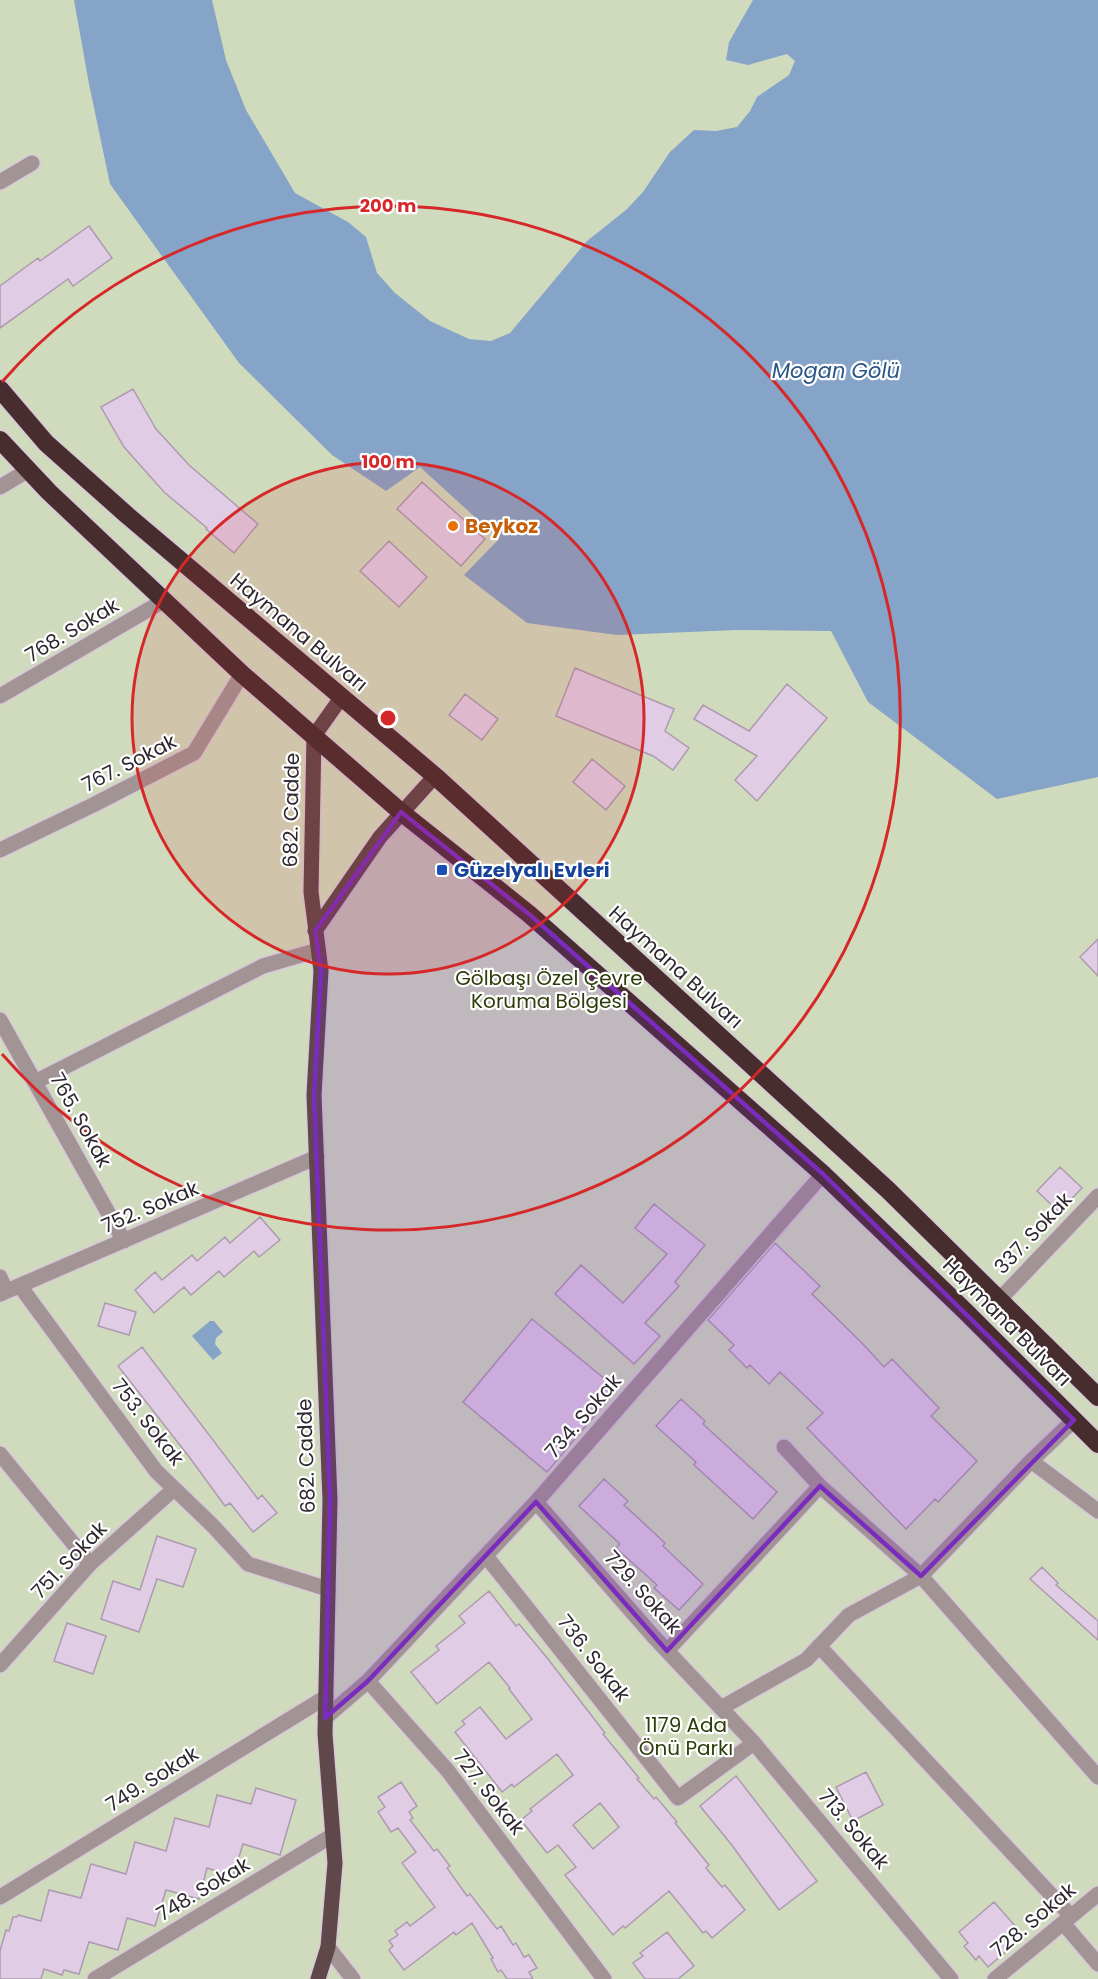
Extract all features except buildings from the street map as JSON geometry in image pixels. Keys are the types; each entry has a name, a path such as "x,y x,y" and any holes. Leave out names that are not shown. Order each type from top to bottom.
{"highway":[{"name":"Haymana Bulvarı","path":"0,389 46,443 341,698 435,776 888,1190 1098,1397"},
{"name":"Haymana Bulvarı","path":"0,440 27,471 242,674 401,812 529,914 823,1174 958,1304 1098,1444"}],"main road":[{"name":"682. Cadde","path":"318,1979 328,1947 335,1863 325,1719 330,1500 315,1095 321,971 311,892 314,736 341,698"},
{"path":"315,931 356,869 401,812 435,776"}],"street":[{"path":"0,182 32,163"},
{"path":"0,487 27,471"},
{"name":"768. Sokak","path":"0,696 165,600"},
{"name":"767. Sokak","path":"0,850 194,753 242,674"},
{"path":"35,1082 263,966 318,950"},
{"name":"765. Sokak","path":"0,1020 124,1241"},
{"name":"752. Sokak","path":"7,1287 124,1241 317,1157"},
{"name":"734. Sokak","path":"368,1681 536,1502 823,1174"},
{"name":"337. Sokak","path":"999,1300 1098,1196"},
{"name":"753. Sokak","path":"7,1287 156,1471 248,1564 328,1589"},
{"path":"721,1708 806,1660 849,1615 921,1576 1074,1419"},
{"path":"784,1446 820,1486 921,1576 1098,1777"},
{"path":"0,1454 90,1564"},
{"path":"1031,1461 1098,1511"},
{"path":"667,1651 820,1486"},
{"name":"751. Sokak","path":"0,1665 90,1564 174,1489"},
{"name":"729. Sokak","path":"536,1502 667,1651 721,1708"},
{"name":"736. Sokak","path":"486,1556 678,1798 754,1743"},
{"path":"819,1646 1067,1919 1098,1964"},
{"path":"325,1719 368,1681"},
{"name":"727. Sokak","path":"368,1681 448,1771 604,1979"},
{"name":"749. Sokak","path":"0,1897 326,1697"},
{"name":"713. Sokak","path":"721,1708 754,1743 951,1979"},
{"name":"748. Sokak","path":"96,1979 333,1835"},
{"name":"728. Sokak","path":"995,1979 1098,1893"},
{"path":"328,1947 353,1979"}],"highlighted area":[{"path":"401,812 529,914 823,1174 1074,1420 921,1576 820,1486 667,1651 536,1502 368,1681 325,1718 330,1500 314,1095 321,971 315,931"}],"green space":[{"name":"Gölbaşı Özel Çevre Koruma Bölgesi","path":"0,0 1098,0 1098,1979 0,1979"}],"water":[{"name":"Mogan Gölü","path":"74,0 212,0 226,60 246,110 295,193 348,222 366,237 377,273 395,293 430,321 469,339 491,341 510,333 587,241 626,210 643,192 670,152 694,130 716,131 737,127 750,111 757,97 789,75 795,61 787,54 748,65 726,60 729,42 753,0 1098,0 1098,777 997,799 868,702 831,631 737,630 617,635 527,623 464,575 499,539 420,467 386,491 332,455 239,363 110,184"},
{"path":"210,1321 214,1321 223,1332 216,1338 215,1344 222,1353 213,1360 192,1336"}],"place":[{"name":"Beykoz","path":"453,526"},
{"name":"Güzelyalı Evleri","path":"442,870"}],"park label":[{"name":"1179 Ada Önü Parkı","path":"686,1736"}]}
